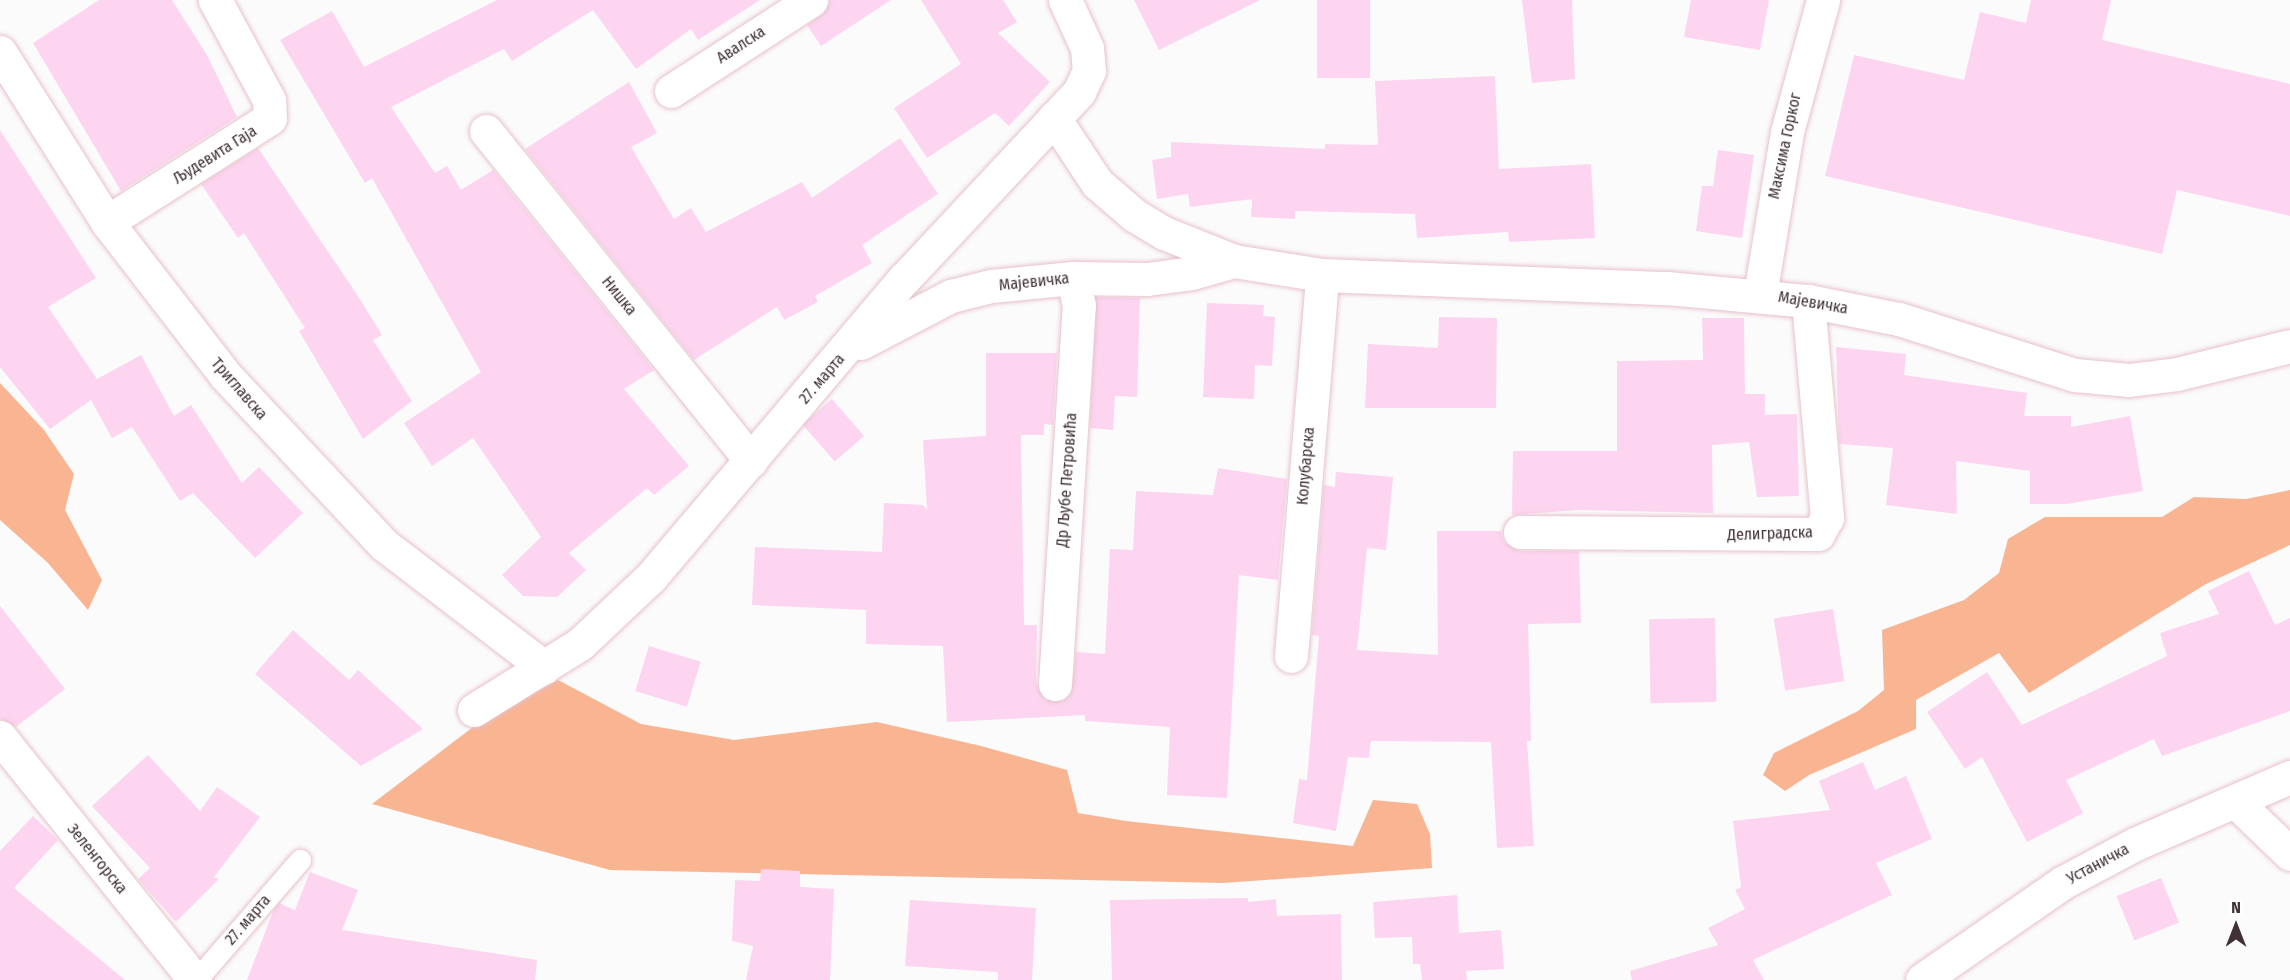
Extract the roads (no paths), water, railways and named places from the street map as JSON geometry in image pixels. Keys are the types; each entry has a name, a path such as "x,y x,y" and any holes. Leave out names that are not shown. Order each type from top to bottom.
{"street":[{"name":"Људевита Гаја","path":"107,222 270,118 269,100 215,0"},
{"name":"Авалска","path":"671,91 811,0"},
{"name":"27. марта","path":"474,710 580,644 651,577 847,351 905,278 1079,92 1089,71 1087,48 1065,0"},
{"name":"Максима Горког","path":"1760,295 1786,132 1823,0"},
{"name":"Триглавска","path":"0,52 107,222 226,376 367,528 544,667"},
{"path":"1054,118 1097,183 1134,215 1209,254 1234,261"},
{"name":"Нишка","path":"486,131 751,461"},
{"name":"Мајевичка","path":"847,351 951,296 991,286 1073,278 1147,279 1234,261 1322,275 1760,295 1808,301 1899,320 1995,352 2097,377 2129,380 2177,374 2290,346"},
{"name":"Колубарска","path":"1290,656 1322,275"},
{"name":"Др Љубе Петровића","path":"1055,684 1079,306 1073,278"},
{"name":"Делиградска","path":"1520,532 1818,534 1827,518 1808,301"},
{"name":"Зеленгорска","path":"0,736 196,980"},
{"name":"Устаничка","path":"1922,980 2062,883 2290,777"},
{"path":"2235,801 2290,854"}],"lane":[{"name":"27. марта","path":"196,980 300,860"}]}
